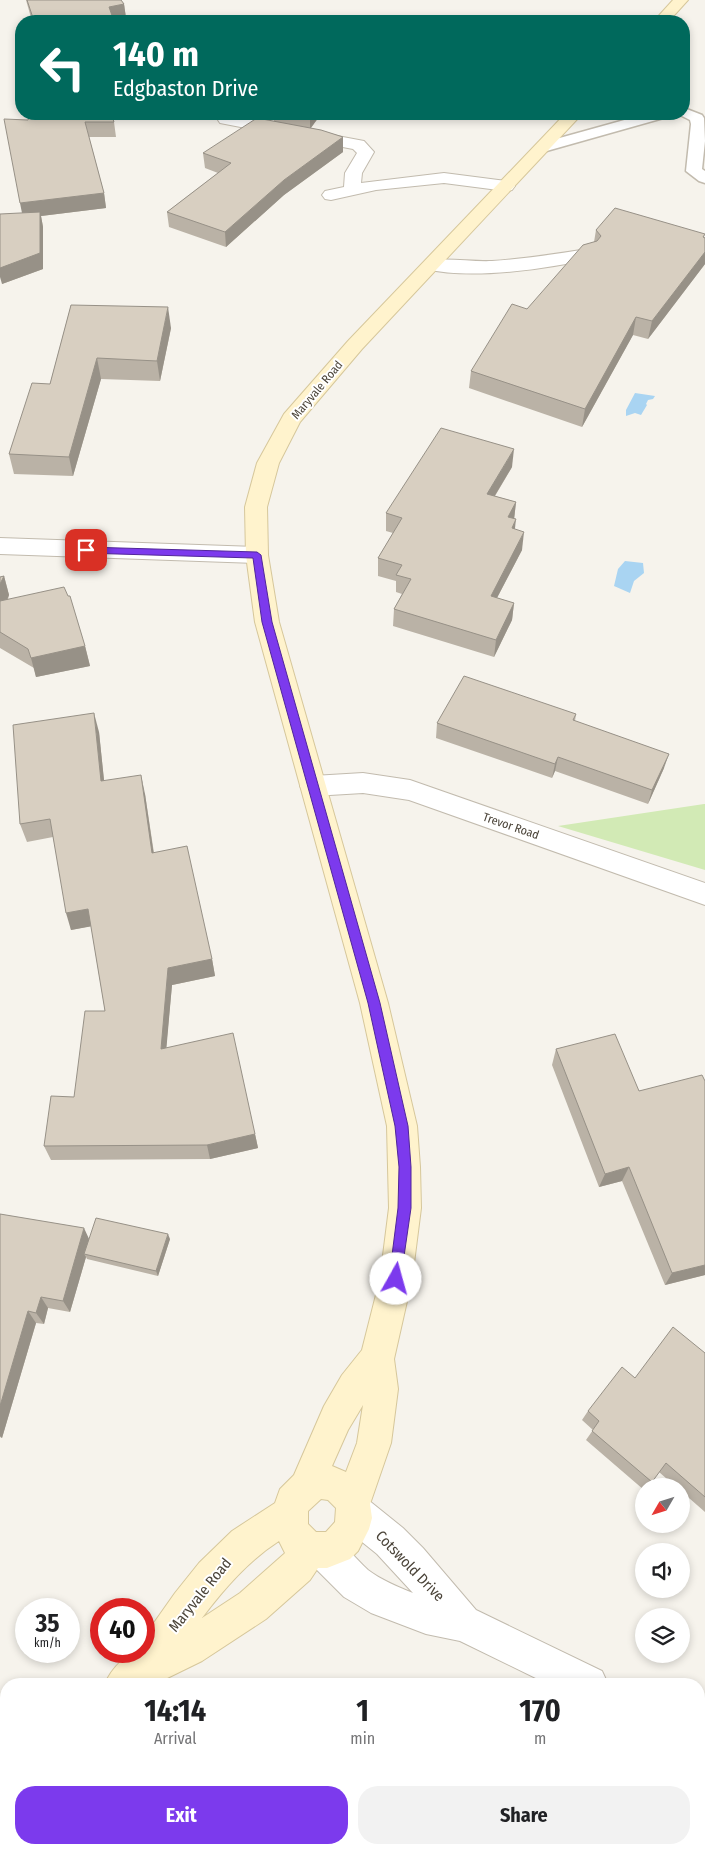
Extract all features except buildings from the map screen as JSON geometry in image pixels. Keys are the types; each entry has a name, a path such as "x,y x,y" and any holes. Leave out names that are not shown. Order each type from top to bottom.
{"street":[{"path":"667,15 681,0"},
{"path":"226,120 358,145 366,152 353,172 351,182 353,188"},
{"name":"Maryvale Road","path":"353,1508 374,1443 378,1423 381,1389 377,1359 396,1279 405,1208 402,1126 374,1003 267,622 257,555 256,507 268,463 291,419 355,345 568,120"},
{"path":"331,194 353,188 444,178 506,186"},
{"path":"433,264 462,268 507,267 587,254"},
{"path":"0,546 257,555"},
{"name":"Trevor Road","path":"313,786 363,783 410,790 705,894"},
{"name":"Maryvale Road","path":"308,1485 320,1450 333,1423 360,1377 377,1359"},
{"path":"319,1481 339,1487 348,1495 353,1508 354,1523 343,1543 334,1549 316,1550 296,1539 292,1531 290,1514 295,1496 308,1485 319,1481"},
{"name":"Cotswold Drive","path":"353,1508 403,1554 463,1623"},
{"name":"Maryvale Road","path":"134,1676 216,1570 254,1537 290,1514"},
{"name":"Maryvale Road","path":"134,1676 189,1648 253,1606 316,1550"},
{"name":"Cotswold Drive","path":"316,1550 357,1584 384,1600 426,1616 463,1623 577,1678"}],"lane":[{"path":"690,115 697,118 699,124 694,171 705,178"},
{"path":"543,147 640,120"}],"green space":[{"path":"704,804 705,870 558,826"}],"water":[{"path":"635,393 655,396 653,399 648,400 641,415 635,413 626,416 626,410"},
{"path":"625,561 643,563 644,573 634,581 630,593 614,586 618,569"}],"route":[{"path":"86,550 257,555 267,622 374,1003 402,1126 405,1208 396,1279"}]}
